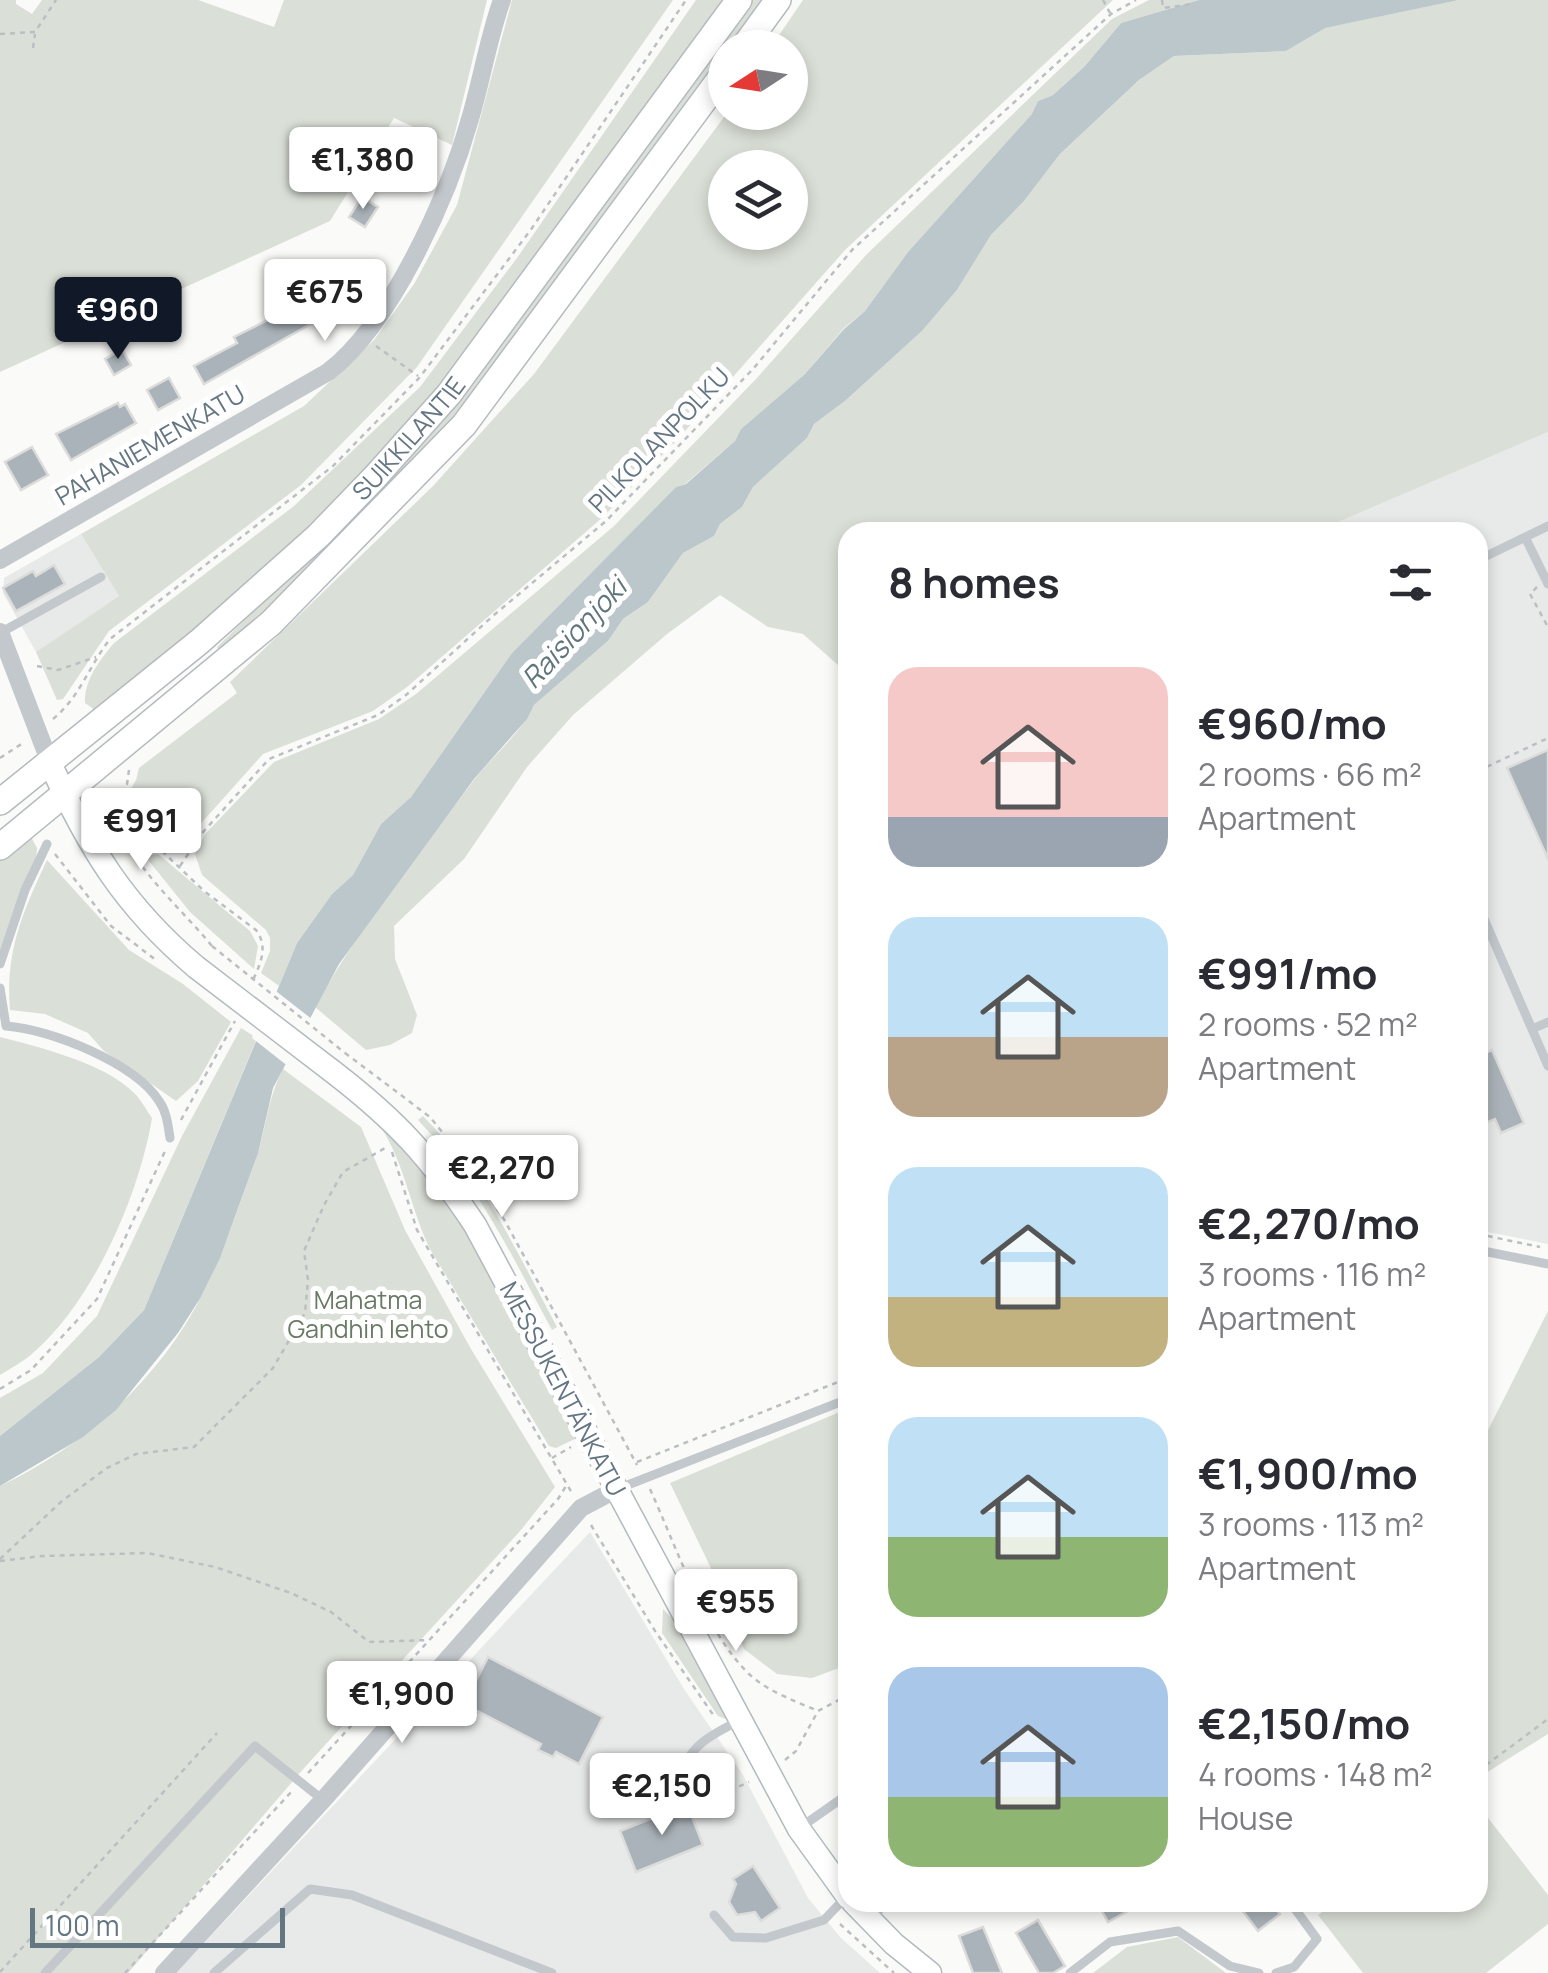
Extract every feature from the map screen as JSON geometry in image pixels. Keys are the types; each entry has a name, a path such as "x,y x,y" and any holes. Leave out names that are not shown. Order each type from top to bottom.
{"main road":[{"name":"SUIKKILANTIE","path":"0,802 252,596 318,536 412,437 448,394 739,0"},
{"path":"756,30 778,0"},
{"name":"SUIKKILANTIE","path":"0,847 271,623 427,466 464,425 708,95"}],"street":[{"name":"PAHANIEMENKATU","path":"0,560 328,372 366,338 399,285 448,184 502,0"},
{"path":"0,633 50,763"},
{"name":"MESSUKENTÄNKATU","path":"50,763 90,847 137,911 196,968 338,1062 400,1126 448,1184 475,1224 617,1490 732,1725 838,1895"},
{"path":"164,1973 581,1508 617,1490"},
{"path":"862,1912 930,1973"}],"lane":[{"path":"1488,555 1548,526"},
{"path":"1525,537 1547,581"},
{"path":"0,633 101,577"},
{"path":"0,964 25,890 47,844"},
{"path":"1488,928 1548,1066"},
{"path":"0,988 6,1026 45,1033 118,1066 158,1099 170,1138"},
{"path":"1532,1029 1548,1022"},
{"path":"1488,1252 1548,1264"},
{"path":"617,1490 838,1403"},
{"path":"639,1802 682,1780 686,1759 696,1748 732,1725"},
{"path":"45,1973 255,1746 323,1800"},
{"path":"799,1829 838,1801"},
{"path":"214,1973 310,1889 352,1895 552,1973"},
{"path":"714,1914 733,1937 766,1938 824,1920 838,1906"},
{"path":"1276,1973 1294,1967 1317,1939 1297,1912"},
{"path":"1070,1973 1110,1942 1178,1932 1230,1966 1259,1973"}],"path":[{"path":"33,48 35,32 56,0"},
{"path":"60,713 76,698 97,656 126,624 333,466 420,377 532,228 686,0"},
{"path":"1103,0 1111,14"},
{"name":"PILKOLANPOLKU","path":"133,852 160,849 180,866 204,831 268,759 378,715 406,695 606,522 753,369 852,250 1111,14 1136,0"},
{"path":"1162,0 1163,8 1193,4"},
{"path":"0,34 35,32"},
{"path":"366,338 420,377"},
{"path":"1547,581 1530,594 1548,627"},
{"path":"37,666 58,670 97,656"},
{"path":"1488,766 1548,738"},
{"path":"0,758 13,750"},
{"path":"129,770 127,784 112,801 120,830 133,852 212,946 338,1062"},
{"path":"47,844 111,926 156,960"},
{"path":"0,1560 62,1501 107,1468 136,1454 194,1448 273,1368 305,1313 308,1280 304,1251 324,1204 343,1172 390,1145 417,1230 566,1484 655,1632 732,1725"},
{"path":"1488,1236 1548,1249"},
{"path":"558,1336 565,1331"},
{"path":"636,1462 838,1382"},
{"path":"645,1479 703,1603 736,1659 752,1677 768,1687 818,1710"},
{"path":"124,1973 558,1499 566,1484"},
{"path":"0,1560 147,1554 215,1567 291,1593 330,1612 370,1642 430,1640"},
{"path":"784,1761 796,1750 818,1710 838,1700"},
{"path":"1488,1764 1548,1719"},
{"path":"0,1972 217,1732"},
{"path":"750,1776 759,1791"},
{"path":"682,1780 703,1795 750,1782"},
{"path":"843,1912 844,1929 894,1973"}],"shaded area":[{"path":"1548,432 1548,1244 1488,1232 1488,522 1338,522"},
{"path":"81,534 119,596 36,652 3,593 4,578"},
{"path":"590,1532 684,1689 743,1775 808,1898 840,1937 880,1973 176,1973"}],"green space":[{"path":"0,0 16,0 16,4 32,14 42,0 198,0 274,27 284,0 487,0 452,145 394,118 330,221 0,372"},
{"path":"512,0 673,0 417,367 301,485 109,631 63,699 57,700 36,652 119,596 81,534 304,406 374,340 414,284 457,205"},
{"path":"696,0 725,0 430,399 308,529 190,635 95,710 85,703 90,678 114,643 294,506 420,387 517,258"},
{"path":"753,0 764,0 742,30 731,30"},
{"path":"803,0 1113,0 845,250 678,439 603,517 407,687 373,711 263,754 187,839 185,849 134,839 120,808 139,768 237,693 230,682 433,486 534,374 714,130 808,130 808,30 783,30"},
{"path":"1149,0 1199,0 1121,23 1084,67 1053,95 1038,101 1033,113 908,252 865,311 844,328 805,374 741,429 735,441 685,484 676,487 512,653 411,797 381,824 353,875 332,894 297,943 279,986 261,973 270,951 270,938 266,930 202,875 195,854 205,834 274,762 379,719 416,694 614,526 756,379 867,254 1112,19"},
{"path":"1459,0 1548,0 1548,432 1338,522 838,522 838,665 803,634 768,627 720,595 667,634 573,715 527,767 464,859 394,926 395,959 417,1015 412,1033 390,1045 366,1050 315,1007 389,893 471,784 521,727 534,705 608,641 623,619 648,602 683,553 714,536 720,524 742,507 753,487 807,438 814,424 922,331 957,290 991,235 1024,201 1060,154 1139,80 1174,56 1286,51 1324,28"},
{"path":"708,61 708,76 461,411 344,540 222,653 217,647 336,531"},
{"path":"31,837 37,848 36,861 0,951 0,859"},
{"path":"158,854 250,931 258,946 254,969 190,912 145,856"},
{"path":"47,860 129,950 183,984 231,1022 198,1081 176,1101 104,1051 88,1033 45,1014 10,1010 13,950 23,915"},
{"path":"241,1028 257,1038 144,1310 99,1357 0,1436 0,1398 43,1373 97,1316 182,1136"},
{"path":"0,1037 70,1057 105,1073 136,1095 152,1118 124,1213 94,1276 55,1331 29,1356 0,1375"},
{"name":"Mahatma Gandhin lehto","path":"283,1069 361,1127 405,1230 555,1487 128,1973 0,1973 0,1486 91,1430 143,1381 186,1324 230,1230"},
{"path":"423,1116 481,1189 557,1327 552,1330 458,1168 418,1120"},
{"path":"384,1125 414,1157 468,1232 579,1437 556,1448 549,1446 430,1249 397,1157 382,1129"},
{"path":"1548,1311 1548,1734 1488,1772 1488,1430"},
{"path":"838,1413 838,1668 812,1678 777,1674 744,1649 720,1587 670,1483"},
{"path":"663,1609 676,1622 728,1720 718,1716 662,1633"},
{"path":"1488,1818 1548,1895 1548,1924 1486,1973 1363,1973 1318,1915 1488,1912"},
{"path":"1178,1937 1226,1973 1093,1973 1127,1947"}],"water":[{"name":"Raisionjoki","path":"1199,0 1459,0 1325,28 1286,51 1174,56 1139,80 1060,154 1024,201 991,235 957,290 922,331 814,424 807,438 753,487 742,507 720,524 714,536 683,553 648,602 623,619 608,641 534,705 527,719 474,779 339,964 273,1088 258,1153 220,1258 178,1333 116,1410 83,1437 0,1486 0,1436 99,1357 144,1310 297,943 332,894 353,875 381,824 411,797 512,653 676,487 686,484 735,441 741,429 805,374 865,311 908,252 1032,114 1038,101 1053,95 1084,67 1121,23"}],"pier":[{"path":"272,988 313,1020 289,1067 252,1038"}],"building":[{"path":"362,197 378,207 365,227 349,217"},
{"path":"363,272 372,288 339,307 330,291"},
{"path":"305,301 316,321 204,384 194,366 237,343 234,337"},
{"path":"122,349 131,365 114,375 105,359"},
{"path":"169,378 180,398 158,410 147,390"},
{"path":"118,403 120,407 125,404 136,423 71,460 56,434"},
{"path":"32,447 48,475 21,490 5,462"},
{"path":"54,565 65,584 16,611 3,588 33,571 36,576"},
{"path":"1548,750 1548,859 1507,768"},
{"path":"1492,1050 1524,1123 1501,1133 1495,1119 1488,1122 1488,1052"},
{"path":"488,1657 603,1717 579,1764 556,1752 553,1757 538,1750 541,1744 464,1704"},
{"path":"687,1804 703,1845 636,1872 620,1831"},
{"path":"753,1866 780,1908 761,1921 755,1912 737,1915 729,1902 736,1884 733,1879"},
{"path":"1102,1912 1126,1912 1108,1922"},
{"path":"1244,1912 1278,1912 1280,1914 1258,1931"},
{"path":"1038,1920 1065,1966 1053,1973 1039,1973 1016,1933"},
{"path":"983,1927 1002,1973 973,1973 959,1936"}]}
